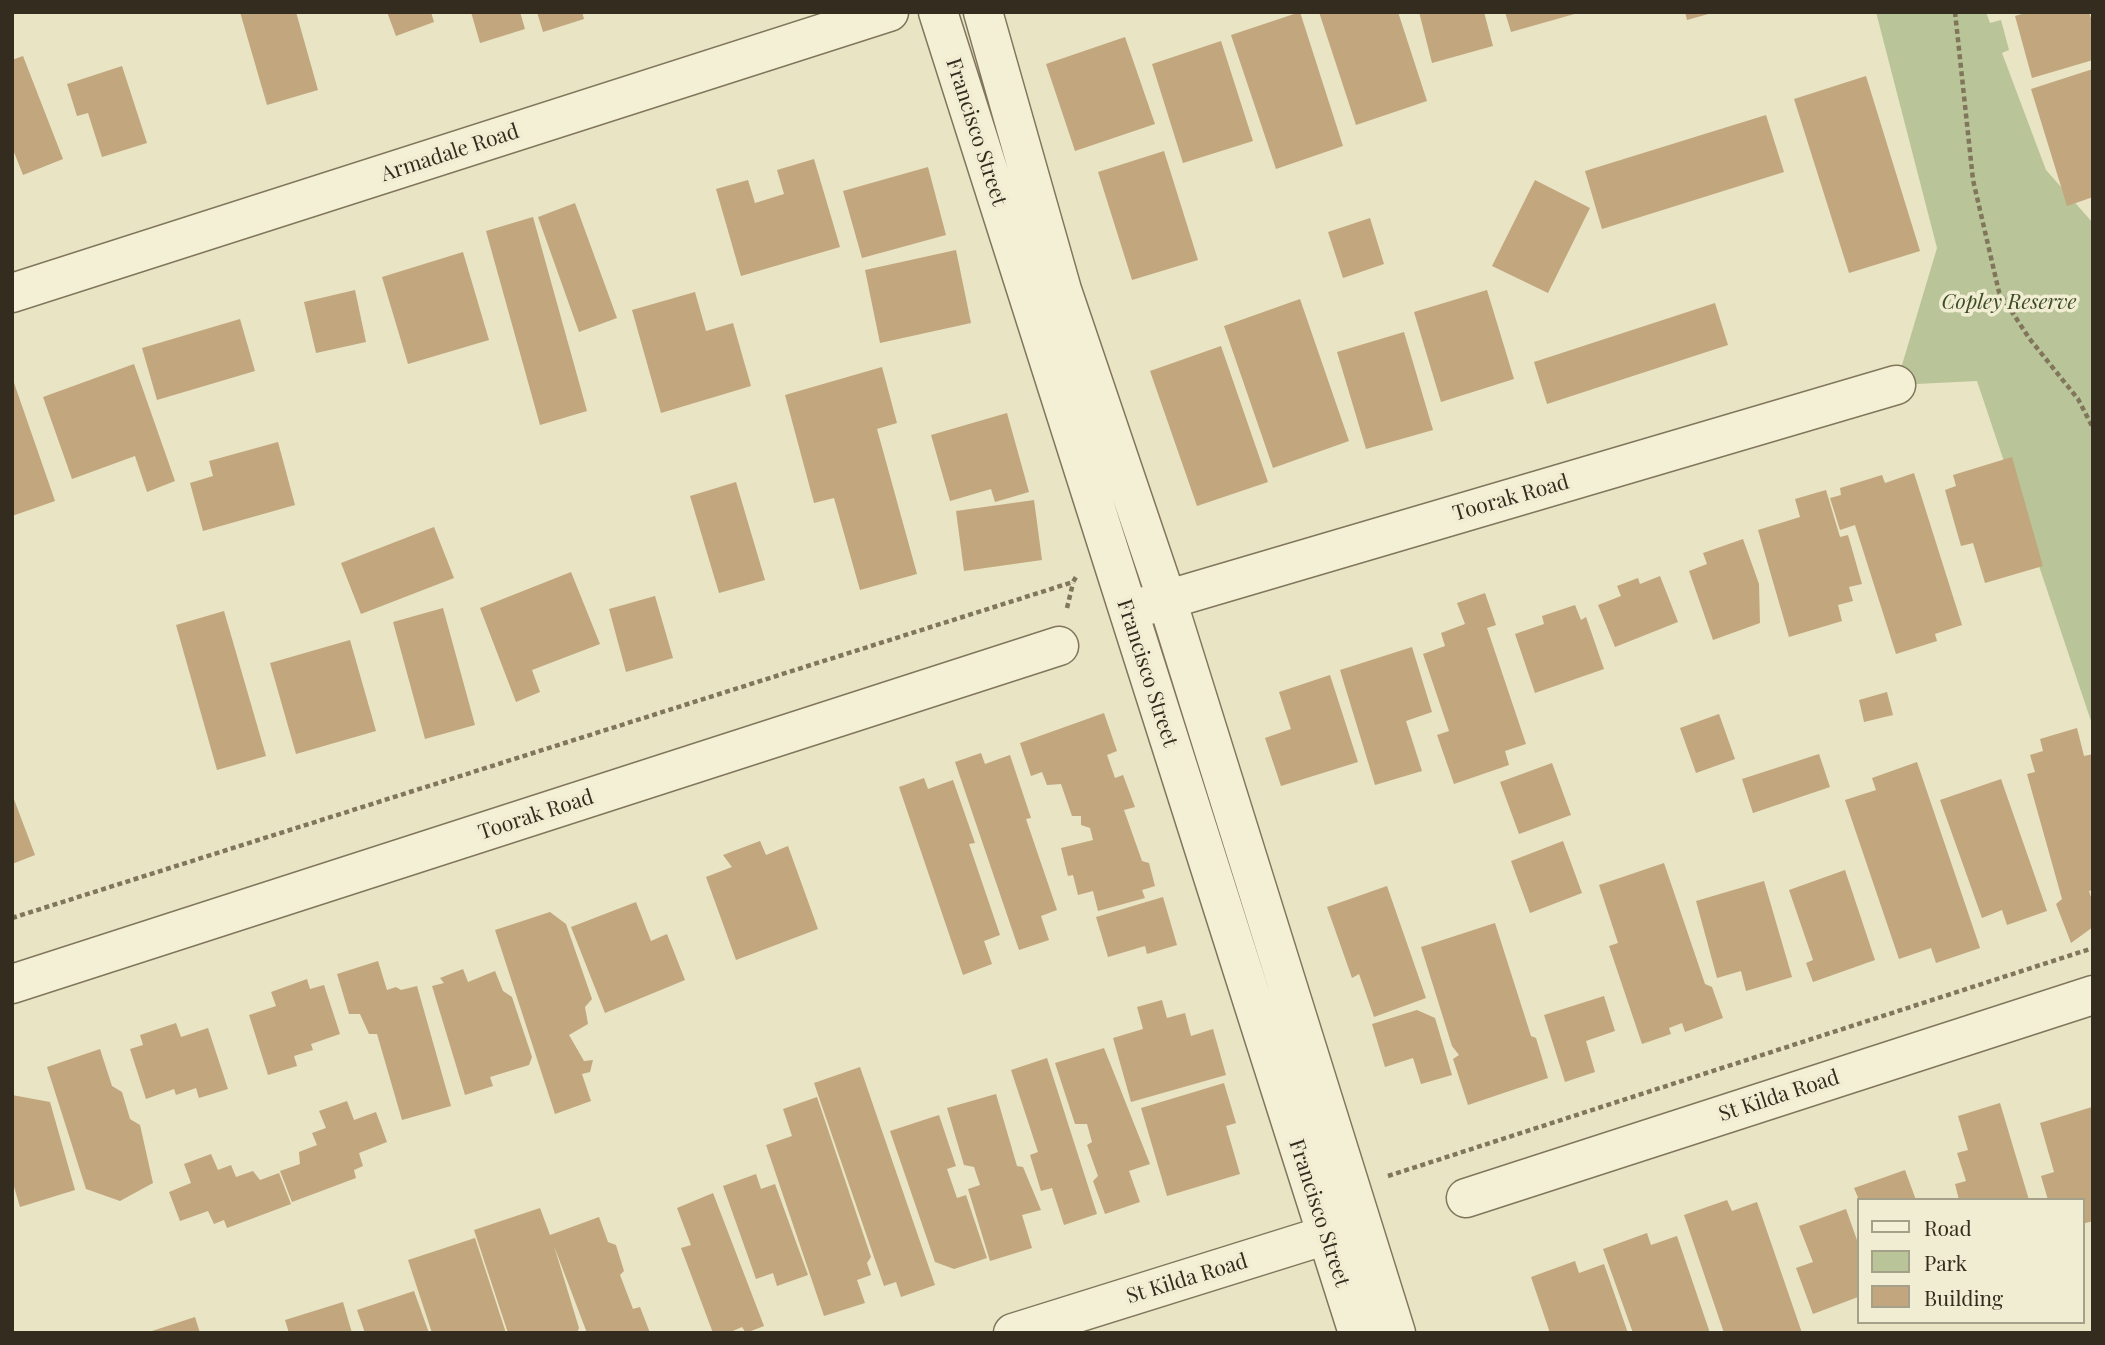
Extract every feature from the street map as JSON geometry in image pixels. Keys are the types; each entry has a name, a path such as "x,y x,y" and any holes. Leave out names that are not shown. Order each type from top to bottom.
{"street":[{"name":"Armadale Road","path":"12,293 889,12"},
{"name":"Francisco Street","path":"938,12 1127,611 1345,1216 1396,1333"},
{"name":"Francisco Street","path":"983,12 1062,290 1167,600 1345,1216 1358,1333"},
{"name":"Toorak Road","path":"1127,611 1896,385"},
{"name":"Toorak Road","path":"12,984 1059,646"},
{"name":"St Kilda Road","path":"1466,1198 2093,995"},
{"name":"St Kilda Road","path":"1013,1333 1345,1216"}],"path":[{"path":"1955,12 1973,180 1999,292 2029,338 2078,399 2093,428"},
{"path":"12,918 1073,582 1090,553 1107,548"},
{"path":"1345,1216 2093,948"}],"green space":[{"name":"Copley Reserve","path":"1876,12 1986,12 1990,23 2001,20 2009,50 2002,53 2046,170 2093,223 2093,727 1977,381 1896,385 1937,248"}],"building":[{"path":"240,12 296,12 318,90 267,105"},
{"path":"387,12 431,12 434,22 396,36"},
{"path":"471,12 520,12 525,29 480,43"},
{"path":"537,12 582,12 584,19 543,32"},
{"path":"1300,12 1343,146 1276,169 1231,35"},
{"path":"1319,12 1398,12 1427,101 1356,125"},
{"path":"1419,12 1484,12 1493,46 1432,63"},
{"path":"1505,12 1577,12 1578,13 1511,32"},
{"path":"1685,12 1712,12 1712,13 1687,20"},
{"path":"2029,12 2089,12 2093,24 2093,60 2032,78 2015,16"},
{"path":"1125,37 1155,124 1075,151 1046,64"},
{"path":"1221,41 1253,141 1183,163 1152,64"},
{"path":"23,56 63,159 23,175 12,147 12,60"},
{"path":"122,66 147,143 102,157 88,113 77,116 67,84"},
{"path":"2093,69 2093,197 2067,206 2031,89"},
{"path":"1866,76 1920,251 1849,273 1794,99"},
{"path":"1766,115 1784,172 1602,229 1585,171"},
{"path":"1164,151 1198,260 1132,280 1098,172"},
{"path":"814,159 840,247 741,276 716,189 748,180 755,203 784,194 777,170"},
{"path":"928,167 946,235 862,258 843,191"},
{"path":"1535,180 1590,208 1548,293 1492,266"},
{"path":"575,203 617,318 579,332 538,217"},
{"path":"533,217 587,411 540,425 486,231"},
{"path":"1370,218 1384,264 1343,278 1328,232"},
{"path":"956,250 971,323 880,343 865,270"},
{"path":"463,252 489,340 408,364 382,277"},
{"path":"355,290 366,342 316,353 304,302"},
{"path":"1487,290 1514,379 1441,402 1414,312"},
{"path":"695,292 706,331 733,323 751,386 661,413 632,310"},
{"path":"1300,299 1349,441 1273,468 1224,326"},
{"path":"1715,303 1728,345 1547,404 1534,362"},
{"path":"240,319 255,371 157,400 142,348"},
{"path":"1404,332 1433,430 1366,449 1337,352"},
{"path":"1221,346 1268,482 1197,506 1150,371"},
{"path":"134,364 175,481 147,492 135,456 72,479 43,397"},
{"path":"882,367 897,423 877,429 917,574 860,590 834,498 814,503 785,395"},
{"path":"12,377 55,501 12,516"},
{"path":"1007,413 1029,492 995,502 991,489 950,501 931,435"},
{"path":"278,442 295,505 203,531 190,483 213,476 209,461"},
{"path":"2012,457 2043,566 1985,583 1973,543 1961,546 1945,490 1956,486 1953,475"},
{"path":"1914,473 1962,625 1935,634 1937,641 1896,654 1855,525 1840,530 1830,498 1841,495 1840,488 1882,475 1885,483"},
{"path":"736,482 765,580 719,593 690,496"},
{"path":"1826,490 1840,537 1848,535 1862,584 1849,587 1853,601 1838,605 1842,621 1789,637 1758,530 1800,517 1795,499"},
{"path":"1034,500 1042,560 964,571 956,511"},
{"path":"434,527 454,578 361,614 341,563"},
{"path":"1743,539 1759,584 1760,623 1713,640 1689,571 1707,564 1703,553"},
{"path":"571,572 600,644 532,670 540,692 516,702 480,608"},
{"path":"1660,576 1678,622 1615,647 1598,605 1621,596 1617,586 1638,578 1640,584"},
{"path":"1485,593 1496,625 1487,628 1526,744 1505,751 1509,765 1454,784 1437,735 1449,731 1423,654 1445,646 1441,633 1465,624 1457,603"},
{"path":"655,596 673,658 626,672 609,609"},
{"path":"1575,605 1581,620 1586,617 1604,669 1535,693 1515,634 1544,624 1542,616"},
{"path":"443,608 475,725 425,739 393,622"},
{"path":"224,611 266,756 217,770 176,625"},
{"path":"350,640 376,731 296,754 270,663"},
{"path":"1412,647 1432,712 1406,721 1422,771 1375,785 1340,670"},
{"path":"1330,675 1358,762 1281,786 1265,738 1291,729 1279,692"},
{"path":"1887,692 1893,715 1864,722 1859,700"},
{"path":"1104,713 1117,751 1107,755 1115,778 1123,775 1135,807 1124,810 1142,861 1149,863 1155,886 1142,890 1145,898 1098,911 1093,891 1078,895 1073,875 1068,876 1061,848 1093,840 1090,828 1081,825 1081,816 1072,816 1061,784 1047,785 1042,772 1031,776 1020,743"},
{"path":"1719,714 1735,759 1696,773 1680,728"},
{"path":"2077,728 2084,756 2093,754 2093,890 2089,891 2093,903 2093,927 2071,943 2056,904 2062,899 2027,774 2035,772 2030,755 2043,751 2040,739"},
{"path":"981,753 985,764 1010,755 1031,818 1026,819 1057,910 1041,916 1049,940 1019,950 955,762"},
{"path":"1819,754 1830,787 1753,813 1742,779"},
{"path":"1917,762 1980,948 1936,963 1931,948 1899,959 1845,800 1876,790 1872,778"},
{"path":"1552,763 1571,815 1519,834 1500,782"},
{"path":"924,778 928,789 953,780 975,843 969,844 1000,935 984,941 992,964 963,975 899,787"},
{"path":"2001,779 2047,911 2007,925 2002,910 1982,918 1940,800"},
{"path":"12,794 35,855 12,864"},
{"path":"760,841 766,855 788,846 818,929 736,960 706,877 732,867 723,855"},
{"path":"1563,841 1582,893 1530,913 1511,861"},
{"path":"1664,863 1705,984 1712,987 1723,1018 1685,1032 1682,1023 1669,1028 1671,1034 1642,1044 1609,946 1618,943 1599,885"},
{"path":"1845,870 1875,960 1813,982 1806,963 1813,960 1789,890"},
{"path":"1764,881 1792,977 1746,991 1741,971 1717,978 1696,901"},
{"path":"1387,886 1426,998 1374,1017 1359,974 1352,978 1327,907"},
{"path":"1163,897 1177,945 1147,954 1145,946 1108,957 1096,917"},
{"path":"636,902 651,941 667,934 685,980 605,1013 571,927"},
{"path":"550,912 566,924 592,999 585,1007 588,1024 569,1035 584,1061 593,1060 590,1072 582,1074 591,1101 555,1114 495,930"},
{"path":"1495,923 1531,1036 1536,1038 1548,1078 1468,1105 1453,1059 1459,1055 1452,1046 1421,947"},
{"path":"378,961 387,990 417,986 451,1106 402,1120 377,1034 369,1034 360,1014 349,1014 337,974"},
{"path":"463,969 468,982 495,971 503,991 512,997 532,1057 529,1065 490,1077 493,1086 465,1095 432,986 444,983 440,978"},
{"path":"307,979 310,989 324,985 340,1034 311,1044 313,1050 294,1056 297,1066 268,1075 249,1015 276,1006 271,992"},
{"path":"1604,996 1615,1031 1586,1041 1595,1072 1565,1082 1544,1015"},
{"path":"1162,1000 1167,1018 1185,1013 1191,1036 1213,1029 1226,1075 1131,1102 1113,1038 1143,1029 1137,1007"},
{"path":"1417,1010 1435,1018 1452,1075 1421,1084 1413,1058 1385,1067 1372,1024"},
{"path":"176,1023 181,1037 208,1028 228,1089 199,1098 196,1088 176,1095 174,1089 146,1099 130,1049 143,1045 140,1035"},
{"path":"1104,1048 1150,1164 1129,1171 1140,1202 1105,1214 1093,1181 1098,1176 1087,1145 1092,1142 1087,1124 1075,1124 1055,1063"},
{"path":"100,1049 112,1086 122,1092 130,1119 140,1125 153,1183 120,1201 86,1189 47,1067"},
{"path":"1047,1058 1097,1214 1064,1225 1052,1188 1041,1191 1030,1155 1038,1152 1011,1070"},
{"path":"860,1067 935,1285 901,1297 896,1282 884,1286 814,1083"},
{"path":"1224,1083 1236,1123 1226,1126 1240,1174 1167,1196 1141,1108"},
{"path":"996,1094 1017,1166 1023,1167 1041,1210 1022,1215 1032,1248 990,1261 968,1189 980,1185 974,1167 964,1165 947,1108"},
{"path":"12,1095 50,1102 75,1190 20,1207 12,1180"},
{"path":"817,1097 871,1257 867,1263 871,1275 857,1280 865,1303 824,1316 766,1145 792,1136 783,1109"},
{"path":"347,1101 354,1120 376,1112 387,1142 359,1153 363,1166 354,1170 356,1178 292,1202 280,1171 300,1164 299,1152 317,1145 312,1133 326,1128 319,1111"},
{"path":"2000,1103 2028,1198 1958,1198 1955,1184 1966,1181 1957,1153 1968,1150 1958,1116"},
{"path":"2092,1107 2093,1221 2084,1223 2084,1198 2047,1198 2041,1176 2054,1172 2040,1123"},
{"path":"939,1115 956,1166 947,1169 957,1198 966,1195 987,1258 954,1269 935,1262 890,1131"},
{"path":"211,1154 218,1170 231,1165 236,1177 253,1171 260,1180 279,1173 291,1204 227,1228 224,1220 214,1224 208,1211 180,1221 169,1192 191,1183 184,1164"},
{"path":"1905,1170 1915,1198 1858,1198 1854,1188"},
{"path":"756,1174 761,1189 775,1184 808,1275 777,1286 773,1273 756,1279 723,1186"},
{"path":"713,1193 764,1326 746,1333 742,1327 728,1333 713,1333 681,1248 691,1245 677,1208"},
{"path":"1727,1200 1732,1211 1757,1202 1802,1333 1724,1333 1684,1215"},
{"path":"540,1208 550,1235 599,1217 608,1242 616,1245 624,1271 620,1275 633,1309 640,1307 650,1333 587,1333 554,1246 579,1328 577,1333 508,1333 474,1230"},
{"path":"1846,1209 1856,1237 1856,1298 1813,1314 1796,1268 1813,1262 1799,1226"},
{"path":"1647,1233 1651,1245 1677,1236 1710,1333 1633,1333 1603,1249"},
{"path":"475,1238 506,1333 432,1333 408,1260"},
{"path":"1575,1261 1579,1273 1604,1264 1628,1333 1550,1333 1531,1277"},
{"path":"414,1291 429,1333 365,1333 357,1310"},
{"path":"343,1302 352,1333 289,1333 285,1320"},
{"path":"195,1317 200,1333 149,1333 149,1332"}]}
